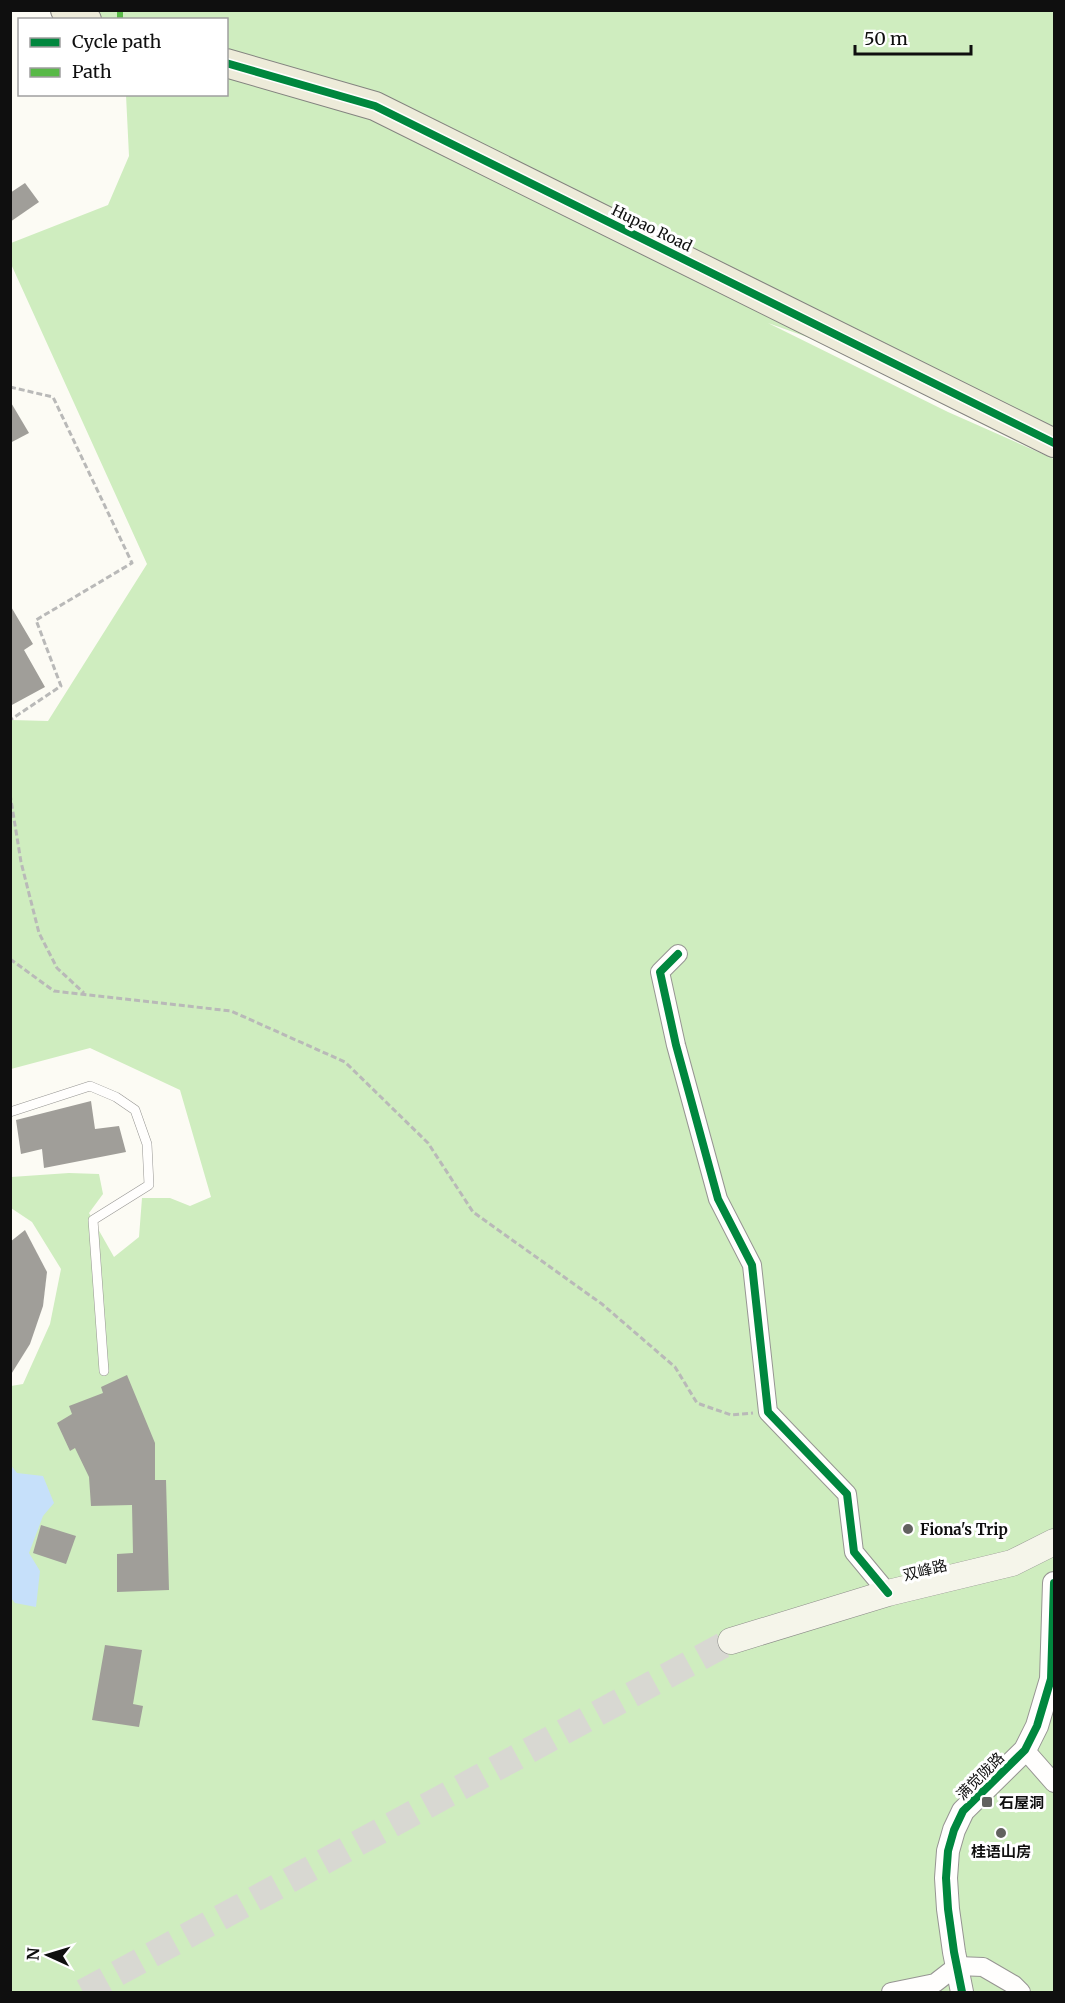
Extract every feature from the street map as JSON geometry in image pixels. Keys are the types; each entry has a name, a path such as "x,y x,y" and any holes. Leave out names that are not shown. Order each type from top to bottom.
{"main road":[{"path":"65,10 83,18"},
{"name":"Hupao Road","path":"228,64 375,106 1054,443"},
{"name":"双峰路","path":"730,1641 888,1593 1012,1563 1054,1542"}],"street":[{"path":"678,954 660,972 676,1045 718,1199 752,1265 768,1412 847,1494 854,1552 888,1593"},
{"name":"满觉陇路","path":"962,1992 948,1909 946,1878 948,1851 963,1811 1025,1750 1037,1726 1051,1679 1054,1583"},
{"path":"1025,1750 1054,1783"},
{"path":"891,1992 935,1983 957,1966 983,1967 1022,1992"}],"lane":[{"path":"10,1112 90,1086 116,1097 135,1110 147,1144 149,1185 93,1220 104,1371"}],"path":[{"path":"10,387 53,397 132,563 36,620 61,686 10,720"},
{"path":"10,794 21,862 39,933 57,968 85,994"},
{"path":"10,959 54,991 231,1011 345,1062 428,1143 473,1212 611,1312 675,1367 697,1404 731,1415 768,1412"}],"green space":[{"path":"74,11 1054,11 1054,426 768,323 948,412 1054,459 1054,1992 11,1992 11,1386 23,1384 50,1324 61,1269 32,1222 11,1208 11,1177 69,1173 99,1174 103,1194 89,1213 114,1257 139,1237 142,1198 170,1198 190,1206 211,1197 180,1090 90,1048 11,1069 11,720 48,721 147,564 11,264 11,243 108,205 129,156 126,96 228,96 228,18 78,18"}],"water":[{"path":"10,1464 17,1473 43,1476 54,1503 43,1516 29,1553 40,1571 36,1607 15,1603 11,1598"}],"building":[{"path":"25,183 39,202 10,222 10,193"},
{"path":"10,401 29,433 10,443"},
{"path":"10,605 33,644 24,650 45,687 10,706"},
{"path":"91,1101 95,1129 119,1126 126,1152 44,1168 42,1149 21,1154 16,1120"},
{"path":"25,1230 47,1272 43,1306 30,1344 10,1376 10,1242"},
{"path":"127,1375 155,1443 155,1480 166,1480 169,1590 117,1592 117,1554 133,1553 132,1505 91,1506 89,1477 75,1448 70,1451 57,1423 72,1414 69,1406 103,1393 101,1387"},
{"path":"41,1525 76,1536 66,1564 33,1553"},
{"path":"105,1645 142,1650 133,1704 143,1706 139,1727 92,1720"}],"tunnel":[{"path":"83,1992 731,1641"}],"marked path":[{"path":"120,10 120,18"}],"cycle path":[{"path":"228,64 375,106 1054,443"},
{"path":"678,954 660,972 676,1045 718,1199 752,1265 768,1412 847,1494 854,1552 888,1593"},
{"path":"962,1992 948,1909 946,1878 948,1851 963,1811 1025,1750 1037,1726 1051,1679 1054,1583"}],"place":[{"name":"Fiona's Trip","path":"908,1529"},
{"name":"石屋洞","path":"987,1802"},
{"name":"桂语山房","path":"1001,1833"}]}
